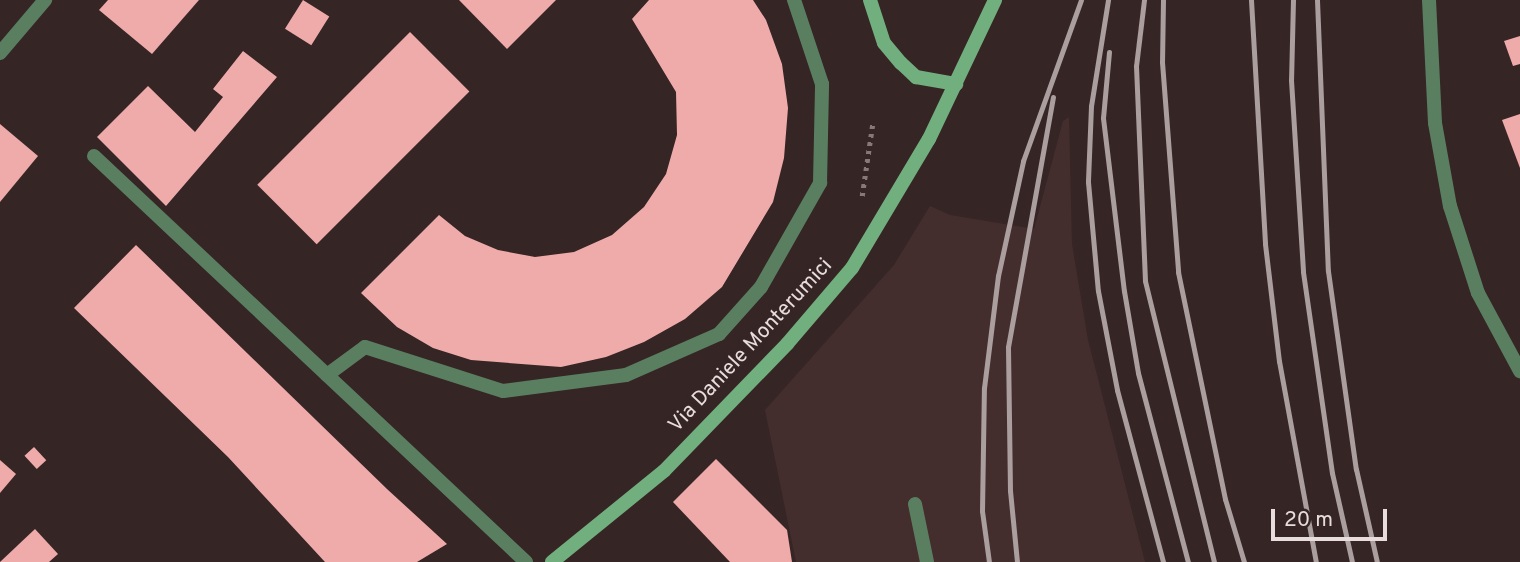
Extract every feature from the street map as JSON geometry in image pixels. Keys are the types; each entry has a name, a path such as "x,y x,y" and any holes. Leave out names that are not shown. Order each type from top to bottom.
{"street":[{"path":"0,53 45,0"},
{"path":"327,375 365,347 503,391 626,376 719,334 761,287 820,183 822,84 794,0"},
{"path":"870,0 884,43 901,63 916,77 956,83"},
{"name":"Via Daniele Monterumici","path":"552,562 664,471 787,344 852,268 929,139 995,0"},
{"path":"1429,0 1435,123 1450,206 1478,293 1520,371"},
{"path":"94,156 526,562"},
{"path":"915,504 927,562"}],"shaded area":[{"path":"1069,117 1072,244 1088,340 1145,562 796,562 765,410 894,265 930,206 950,215 1034,229 1063,121"}],"building":[{"path":"108,0 199,0 152,54 99,10"},
{"path":"303,0 329,16 311,45 285,29"},
{"path":"459,0 556,0 507,49"},
{"path":"649,0 753,0 766,20 782,64 788,108 784,158 773,202 722,287 685,319 644,342 606,357 561,367 471,360 433,348 397,327 361,293 439,215 465,236 498,250 535,257 574,252 612,235 644,207 666,174 677,135 676,92 632,19"},
{"path":"410,32 469,91 317,244 257,185"},
{"path":"1520,36 1520,64 1513,66 1504,41"},
{"path":"243,51 277,77 166,206 97,137 148,86 195,132 223,97 213,89"},
{"path":"1520,114 1520,168 1502,120"},
{"path":"0,124 38,156 0,202"},
{"path":"136,245 447,544 417,562 325,562 228,457 74,308"},
{"path":"34,447 46,460 37,469 24,456"},
{"path":"716,459 787,530 792,562 730,562 673,502"},
{"path":"0,460 16,474 0,493"},
{"path":"35,529 58,554 49,562 0,562"}],"railway":[{"path":"989,562 982,511 984,388 998,276 1023,161 1081,0"},
{"path":"1108,0 1091,106 1088,182 1098,291 1117,390 1163,562"},
{"path":"1144,0 1136,66 1145,281 1214,562"},
{"path":"1163,0 1162,62 1178,272 1225,499 1244,562"},
{"path":"1251,0 1265,244 1279,361 1316,562"},
{"path":"1293,0 1291,80 1303,272 1332,473 1352,562"},
{"path":"1317,0 1328,271 1356,469 1377,562"},
{"path":"1109,52 1103,118 1124,291 1138,373 1188,562"},
{"path":"1017,562 1010,491 1008,347 1053,97"}]}
